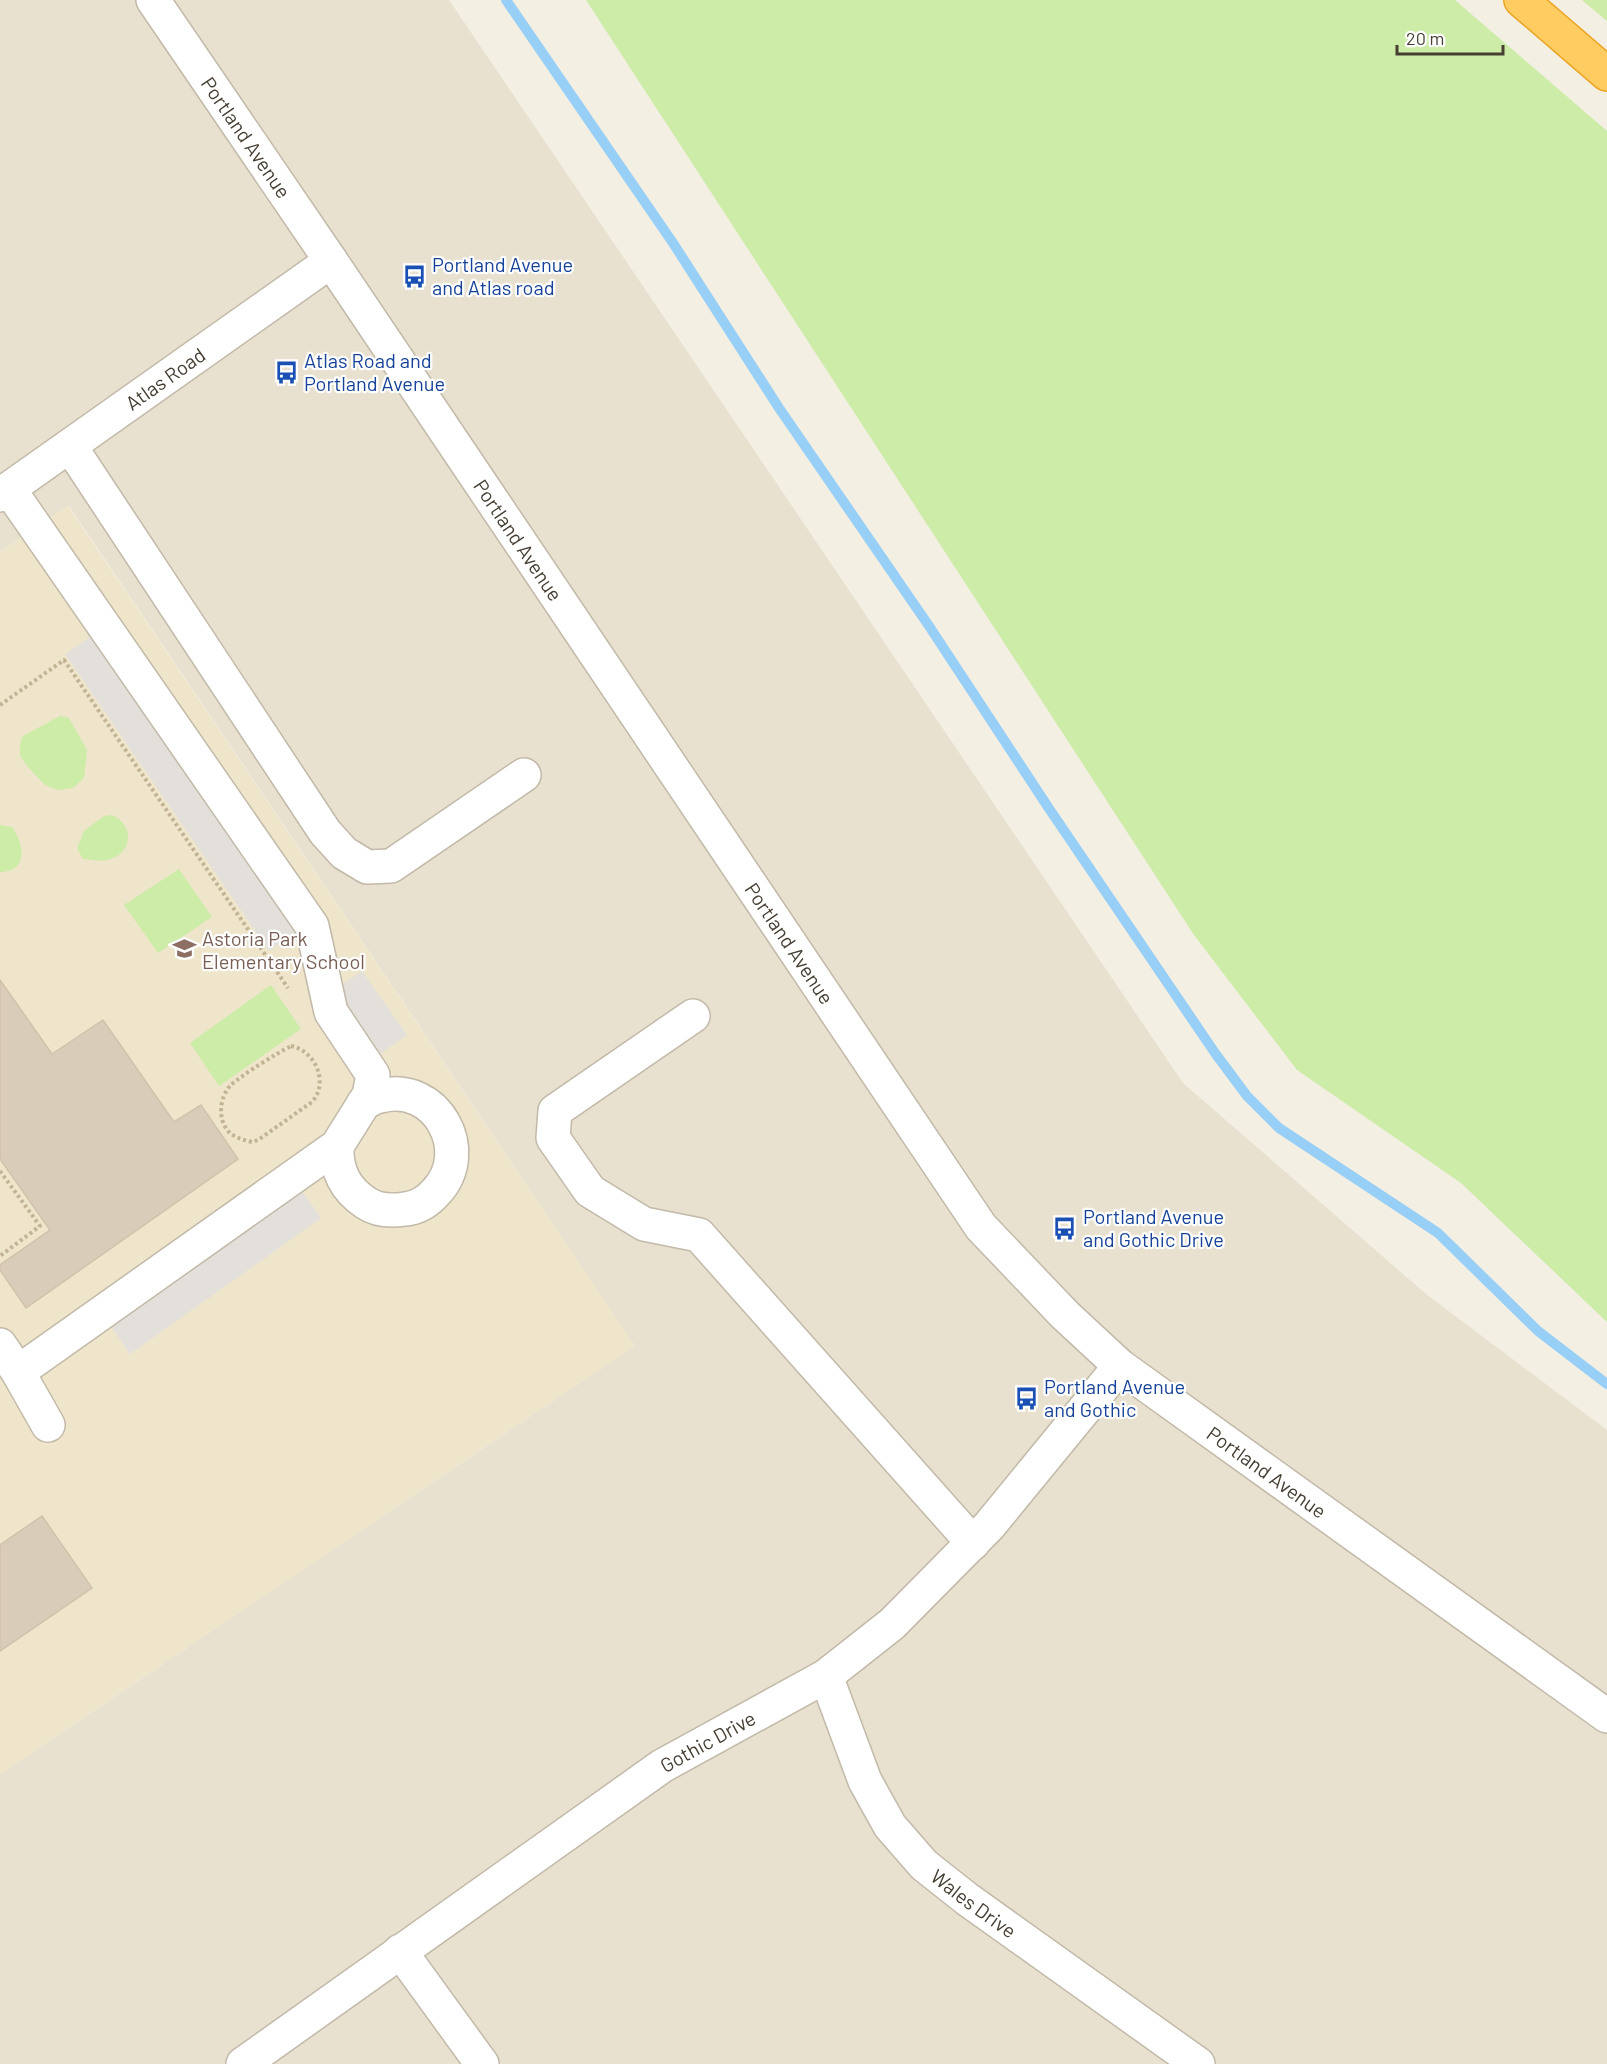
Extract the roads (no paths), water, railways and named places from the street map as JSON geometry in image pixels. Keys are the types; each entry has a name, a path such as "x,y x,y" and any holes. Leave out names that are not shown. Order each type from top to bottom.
{"highway":[{"path":"1521,0 1607,74"}],"street":[{"name":"Portland Avenue","path":"153,0 981,1227 1065,1315 1120,1366 1607,1716"},
{"name":"Atlas Road","path":"4,492 331,261"},
{"path":"70,446 325,832 344,853 367,867 391,866 524,775"},
{"path":"4,492 312,926 331,1012 373,1075 369,1095 337,1146 18,1372"},
{"path":"693,1016 555,1111 553,1138 590,1191 644,1224 699,1235 973,1543"},
{"path":"337,1146 336,1161 342,1179 354,1196 372,1207 392,1211 412,1209 429,1200 443,1185 451,1167 453,1146 447,1126 436,1112 420,1100 400,1094 380,1095 363,1104"},
{"path":"0,1346 18,1372 48,1425"},
{"name":"Gothic Drive","path":"243,2064 662,1766 826,1676 892,1624 989,1526 1120,1366"},
{"name":"Wales Drive","path":"826,1676 865,1780 890,1826 924,1865 967,1899 1198,2064"},
{"path":"400,1951 482,2064"}],"waterway":[{"path":"506,0 673,243 779,408 929,626 1048,807 1215,1053 1247,1096 1279,1128 1438,1233 1538,1331 1607,1384"}],"place":[{"name":"Portland Avenue and Atlas road","path":"414,276"},
{"name":"Atlas Road and Portland Avenue","path":"286,372"},
{"name":"Astoria Park Elementary School","path":"184,949"},
{"name":"Portland Avenue and Gothic Drive","path":"1065,1228"},
{"name":"Portland Avenue and Gothic","path":"1026,1398"}]}
